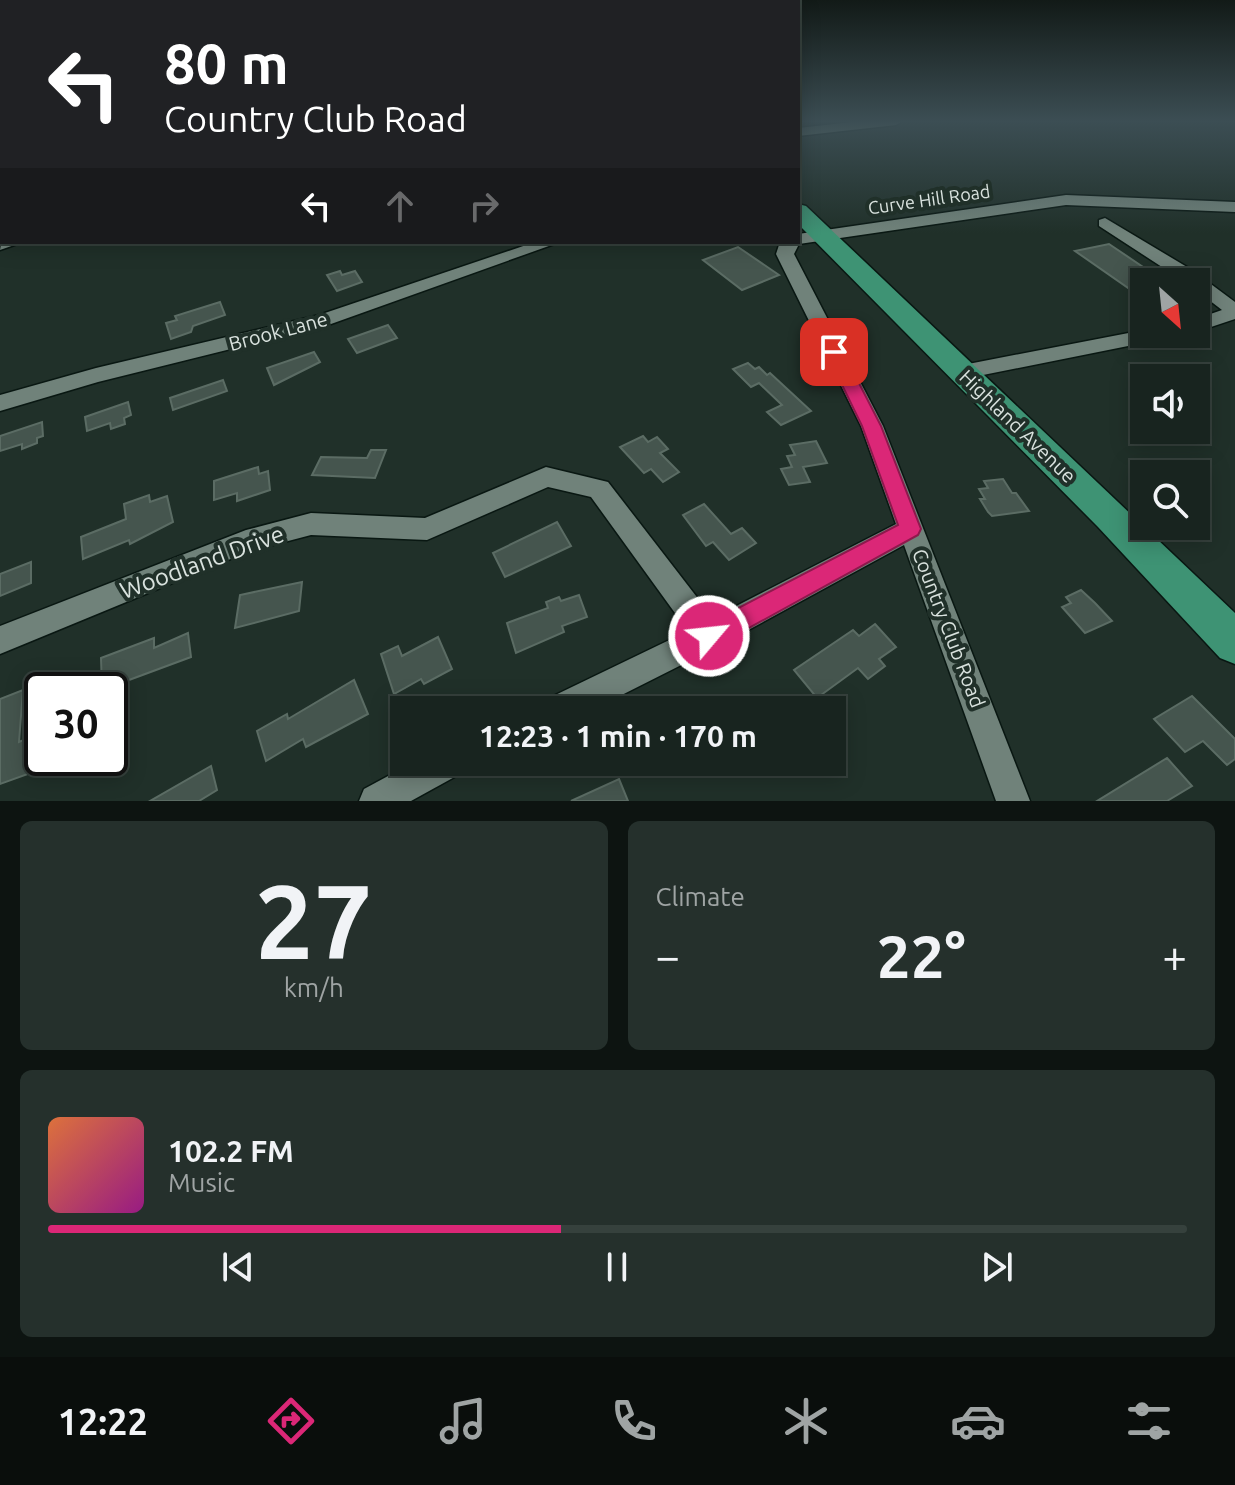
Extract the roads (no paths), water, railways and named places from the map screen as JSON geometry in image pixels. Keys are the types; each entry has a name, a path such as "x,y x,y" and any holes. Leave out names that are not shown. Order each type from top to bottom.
{"highway":[{"name":"Highland Avenue","path":"802,231 963,372 1235,643"}],"street":[{"name":"Curve Hill Road","path":"802,231 1066,200 1235,207"},
{"path":"1105,223 1186,274 1235,312"},
{"name":"Brook Lane","path":"0,403 96,375 324,320 546,244"},
{"name":"Country Club Road","path":"788,244 785,254 872,426 1013,801"},
{"path":"1210,321 1235,312"},
{"path":"963,372 1130,339"},
{"name":"Woodland Drive","path":"0,640 246,541 311,524 427,529 546,477 599,489 709,636"},
{"path":"587,696 709,636 910,529"},
{"path":"376,801 422,776"}]}
